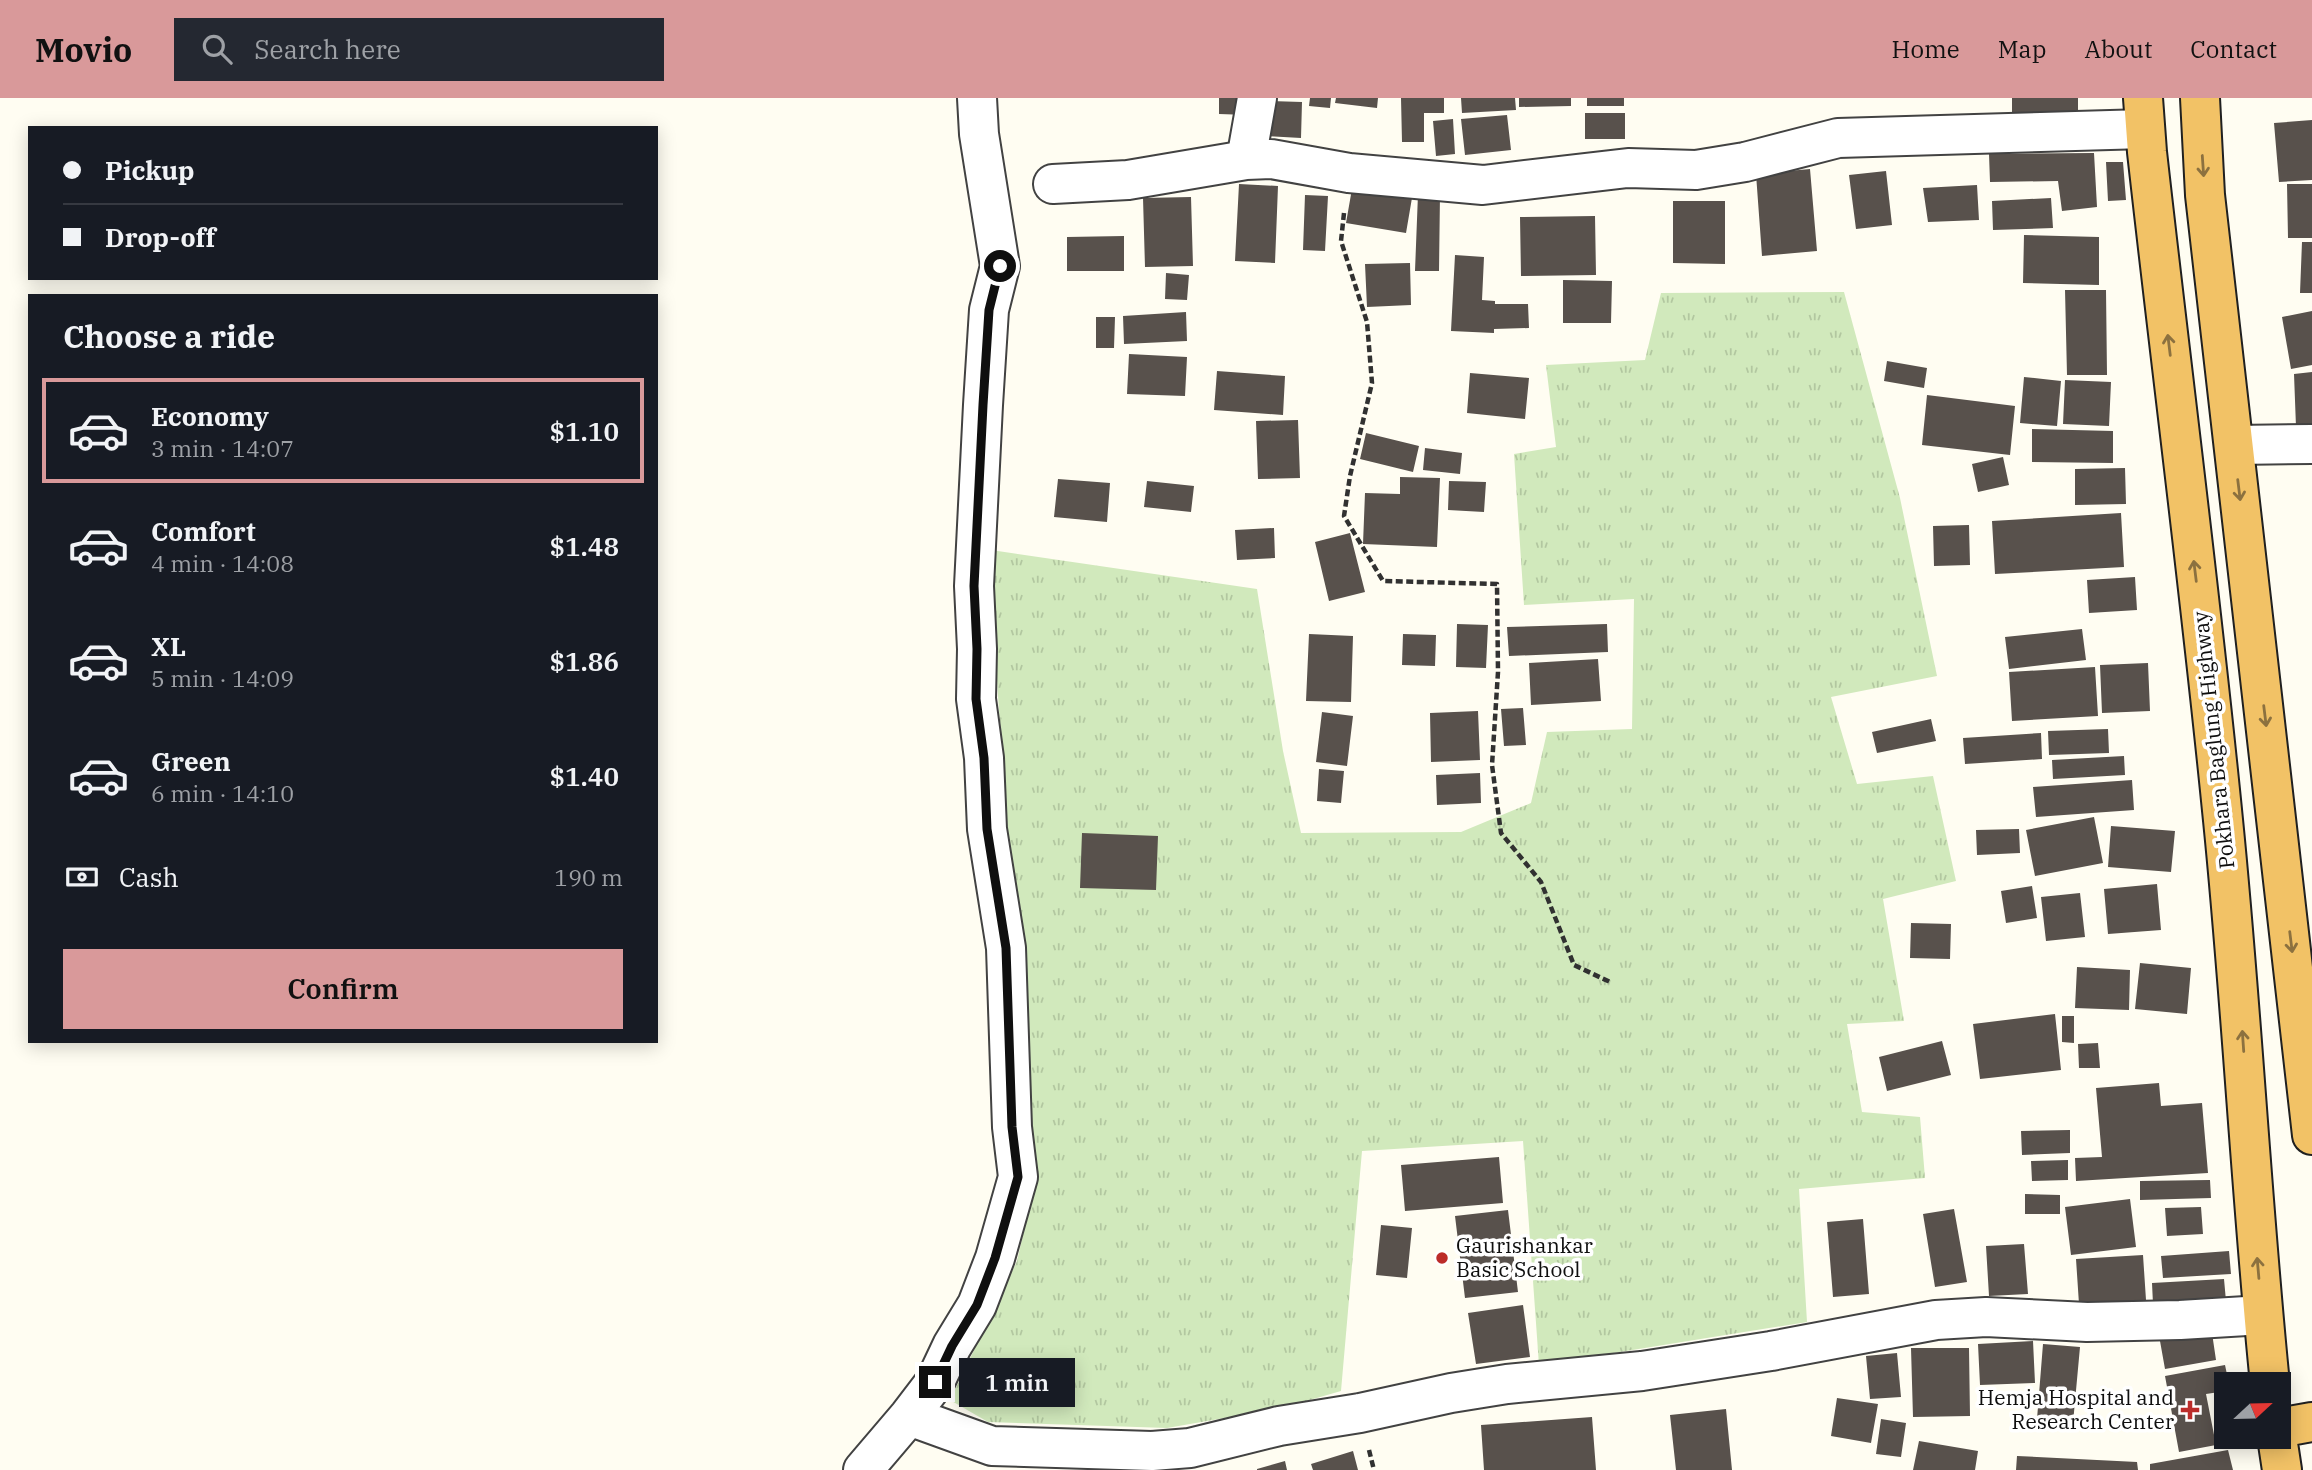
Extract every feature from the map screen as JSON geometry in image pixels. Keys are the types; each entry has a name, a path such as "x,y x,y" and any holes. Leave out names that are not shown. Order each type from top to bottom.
{"highway":[{"path":"2200,98 2205,195 2311,1126"},
{"name":"Pokhara Baglung Highway","path":"2144,113 2223,817 2269,1372"},
{"path":"2291,1426 2312,1422"},
{"path":"2279,1449 2282,1470"}],"street":[{"path":"863,1470 935,1382 952,1346 977,1305 995,1258 1018,1177 1012,1127 1006,948 987,829 984,758 976,699 974,586 983,405 989,310 1000,266 979,134 977,98"},
{"path":"1246,160 1257,98"},
{"path":"1053,184 1128,180 1246,160 1271,159 1349,173 1483,185 1628,168 1696,170 1745,162 1838,138 2144,113"},
{"path":"2234,445 2312,444"},
{"path":"909,1416 992,1446 1154,1460 1190,1448 1279,1426 1360,1413 1451,1393 1507,1384 1642,1371 1770,1351 1936,1320 1986,1317 2087,1322 2263,1315"}],"path":[{"path":"1349,173 1341,241 1367,322 1371,383 1344,516 1383,581 1497,584 1498,672 1492,765 1500,833 1541,882 1574,965 1610,982"}],"green space":[{"path":"1844,292 1900,498 1937,676 1831,697 1857,784 1933,776 1956,881 1883,899 1904,1021 1847,1024 1862,1112 1920,1117 1925,1178 1799,1189 1807,1322 1539,1365 1523,1141 1362,1151 1341,1391 1282,1408 1167,1428 988,1422 950,1400 1017,1261 1035,1182 1003,770 991,550 1257,589 1283,751 1301,833 1461,832 1531,803 1547,732 1632,729 1634,599 1524,605 1514,454 1556,447 1546,365 1645,360 1661,293"}],"building":[{"path":"1219,98 1249,98 1248,115 1219,114"},
{"path":"1310,98 1331,98 1330,108 1309,106"},
{"path":"1336,98 1378,98 1377,108 1335,103"},
{"path":"1401,98 1444,98 1444,113 1424,113 1424,142 1402,142"},
{"path":"1461,98 1515,98 1516,110 1462,113"},
{"path":"1519,98 1571,98 1571,106 1519,107"},
{"path":"1587,98 1624,98 1624,106 1587,106"},
{"path":"2012,98 2078,98 2078,116 2012,118"},
{"path":"1267,101 1302,102 1301,138 1266,136"},
{"path":"1585,113 1625,113 1625,139 1585,139"},
{"path":"1507,115 1511,150 1465,155 1461,119"},
{"path":"1453,119 1455,154 1436,156 1433,121"},
{"path":"2312,120 2312,180 2279,182 2274,123"},
{"path":"2094,153 2097,207 2062,211 2058,181 1990,182 1989,154"},
{"path":"2106,162 2123,162 2126,200 2108,201"},
{"path":"1810,169 1817,251 1762,256 1756,174"},
{"path":"1886,171 1892,225 1856,229 1849,175"},
{"path":"1353,183 1413,192 1406,233 1346,223"},
{"path":"1239,184 1278,186 1275,263 1235,261"},
{"path":"2287,184 2312,184 2312,238 2288,238"},
{"path":"1977,185 1979,220 1928,222 1923,188"},
{"path":"1418,194 1440,194 1439,271 1415,271"},
{"path":"1305,195 1328,196 1325,251 1303,250"},
{"path":"1191,197 1193,266 1145,267 1143,198"},
{"path":"2051,198 2053,228 1993,230 1992,201"},
{"path":"1673,201 1725,201 1725,264 1673,263"},
{"path":"1595,216 1596,275 1521,276 1520,217"},
{"path":"2024,235 2099,237 2099,285 2023,283"},
{"path":"1124,236 1124,271 1067,271 1067,237"},
{"path":"2302,242 2312,242 2312,293 2300,293"},
{"path":"1455,255 1484,257 1482,300 1495,301 1495,304 1528,304 1529,328 1494,329 1494,333 1451,331"},
{"path":"1410,263 1411,305 1367,307 1365,264"},
{"path":"1166,273 1189,275 1187,300 1165,299"},
{"path":"1563,280 1612,281 1611,323 1563,323"},
{"path":"2065,290 2106,290 2107,375 2067,375"},
{"path":"2312,311 2312,365 2291,369 2282,317"},
{"path":"1186,312 1187,341 1124,344 1123,316"},
{"path":"1096,317 1115,317 1114,348 1096,348"},
{"path":"1129,354 1187,357 1185,396 1127,394"},
{"path":"1887,361 1927,368 1924,388 1884,381"},
{"path":"1217,371 1285,376 1283,415 1214,410"},
{"path":"2312,372 2312,426 2296,427 2294,374"},
{"path":"1470,373 1529,378 1525,419 1467,413"},
{"path":"2024,377 2061,381 2057,426 2020,423"},
{"path":"2065,380 2111,382 2109,426 2063,424"},
{"path":"1927,395 2015,406 2010,455 1922,445"},
{"path":"1298,420 1300,478 1258,479 1256,421"},
{"path":"2032,429 2113,431 2113,463 2032,462"},
{"path":"1366,433 1419,446 1413,472 1360,459"},
{"path":"1425,448 1462,453 1460,474 1423,470"},
{"path":"2003,457 2009,485 1978,492 1972,464"},
{"path":"2125,468 2126,504 2075,505 2075,469"},
{"path":"1400,477 1440,478 1437,547 1363,544 1365,493 1400,494"},
{"path":"1058,479 1110,483 1107,522 1054,517"},
{"path":"1147,481 1194,486 1191,512 1144,507"},
{"path":"1449,481 1486,482 1484,512 1448,510"},
{"path":"2121,513 2124,567 1995,574 1992,521"},
{"path":"1969,525 1970,565 1934,566 1933,526"},
{"path":"1274,528 1275,558 1237,560 1235,530"},
{"path":"1350,533 1365,592 1329,601 1315,542"},
{"path":"2135,577 2137,610 2089,613 2087,580"},
{"path":"1457,624 1488,625 1486,668 1456,667"},
{"path":"1607,624 1608,652 1509,656 1507,627"},
{"path":"2082,629 2086,660 2009,669 2005,637"},
{"path":"1309,634 1353,636 1351,702 1306,701"},
{"path":"1403,634 1436,635 1435,666 1402,665"},
{"path":"1598,659 1601,701 1531,705 1529,663"},
{"path":"2148,663 2150,711 2102,713 2100,665"},
{"path":"2095,667 2098,716 2012,721 2009,672"},
{"path":"1523,708 1526,745 1504,746 1501,709"},
{"path":"1478,711 1480,760 1431,762 1430,713"},
{"path":"1322,712 1353,716 1347,766 1316,762"},
{"path":"1931,719 1936,741 1877,753 1872,732"},
{"path":"2108,729 2109,753 2049,755 2048,731"},
{"path":"2041,733 2042,759 1965,764 1963,738"},
{"path":"2124,756 2125,775 2053,779 2052,760"},
{"path":"1319,769 1344,771 1341,803 1317,801"},
{"path":"1480,773 1481,803 1437,805 1436,775"},
{"path":"2132,780 2134,810 2036,817 2033,787"},
{"path":"2094,817 2103,863 2035,876 2026,830"},
{"path":"2111,826 2175,831 2171,872 2108,867"},
{"path":"2019,829 2020,853 1977,855 1976,830"},
{"path":"1082,833 1158,836 1156,890 1080,888"},
{"path":"2157,884 2161,930 2108,934 2104,889"},
{"path":"2032,886 2037,918 2006,923 2001,891"},
{"path":"2080,893 2085,937 2046,941 2041,897"},
{"path":"1911,923 1951,924 1950,959 1910,958"},
{"path":"2140,963 2191,968 2187,1014 2135,1009"},
{"path":"2077,967 2130,970 2129,1010 2075,1008"},
{"path":"2055,1014 2061,1070 1980,1079 1973,1024"},
{"path":"2062,1016 2074,1016 2074,1043 2062,1042"},
{"path":"1942,1041 1951,1075 1887,1091 1879,1057"},
{"path":"2098,1043 2100,1068 2079,1068 2078,1044"},
{"path":"2159,1083 2161,1106 2202,1103 2208,1173 2076,1181 2075,1158 2102,1157 2096,1088"},
{"path":"2070,1130 2070,1153 2022,1155 2021,1131"},
{"path":"1499,1157 1503,1203 1405,1211 1401,1165"},
{"path":"2068,1160 2068,1180 2032,1181 2031,1161"},
{"path":"2210,1180 2211,1198 2140,1200 2140,1181"},
{"path":"2025,1194 2060,1195 2060,1214 2025,1214"},
{"path":"2130,1199 2136,1247 2071,1255 2065,1207"},
{"path":"2201,1207 2203,1234 2167,1236 2165,1208"},
{"path":"1954,1209 1967,1282 1935,1287 1923,1214"},
{"path":"1508,1210 1518,1292 1465,1298 1455,1216"},
{"path":"1863,1219 1869,1294 1833,1297 1827,1222"},
{"path":"1381,1225 1412,1228 1407,1278 1376,1275"},
{"path":"2024,1244 2028,1294 1989,1296 1986,1246"},
{"path":"2229,1251 2231,1274 2163,1278 2161,1256"},
{"path":"2143,1255 2146,1300 2079,1304 2076,1259"},
{"path":"2224,1279 2226,1301 2153,1304 2152,1283"},
{"path":"1523,1305 1530,1357 1476,1364 1468,1313"},
{"path":"2212,1333 2216,1360 2165,1369 2160,1341"},
{"path":"2033,1341 2035,1383 1980,1385 1978,1344"},
{"path":"2043,1344 2080,1347 2073,1423 2037,1419"},
{"path":"1911,1348 1969,1348 1970,1416 1913,1417"},
{"path":"1897,1353 1901,1397 1870,1399 1866,1356"},
{"path":"2225,1365 2226,1372 2214,1372 2214,1393 2206,1394 2214,1445 2179,1452 2165,1376"},
{"path":"1837,1398 1878,1404 1871,1443 1831,1436"},
{"path":"1726,1409 1732,1470 1676,1470 1670,1415"},
{"path":"1592,1417 1596,1470 1484,1470 1481,1425"},
{"path":"1881,1419 1906,1423 1901,1457 1876,1454"},
{"path":"1919,1441 1978,1451 1975,1470 1913,1470"},
{"path":"2228,1450 2233,1470 2150,1470 2150,1464"},
{"path":"1353,1451 1358,1470 1313,1470 1311,1464"},
{"path":"2017,1456 2137,1462 2138,1470 2016,1470"},
{"path":"1285,1461 1287,1470 1257,1470 1257,1469"}],"place":[{"name":"Gaurishankar Basic School","path":"1442,1258"},
{"name":"Hemja Hospital and Research Center","path":"2190,1410"}],"route":[{"path":"935,1382 952,1346 977,1305 995,1258 1018,1177 1012,1127 1006,948 987,829 984,758 976,699 974,586 983,405 989,310 1000,266"}]}
